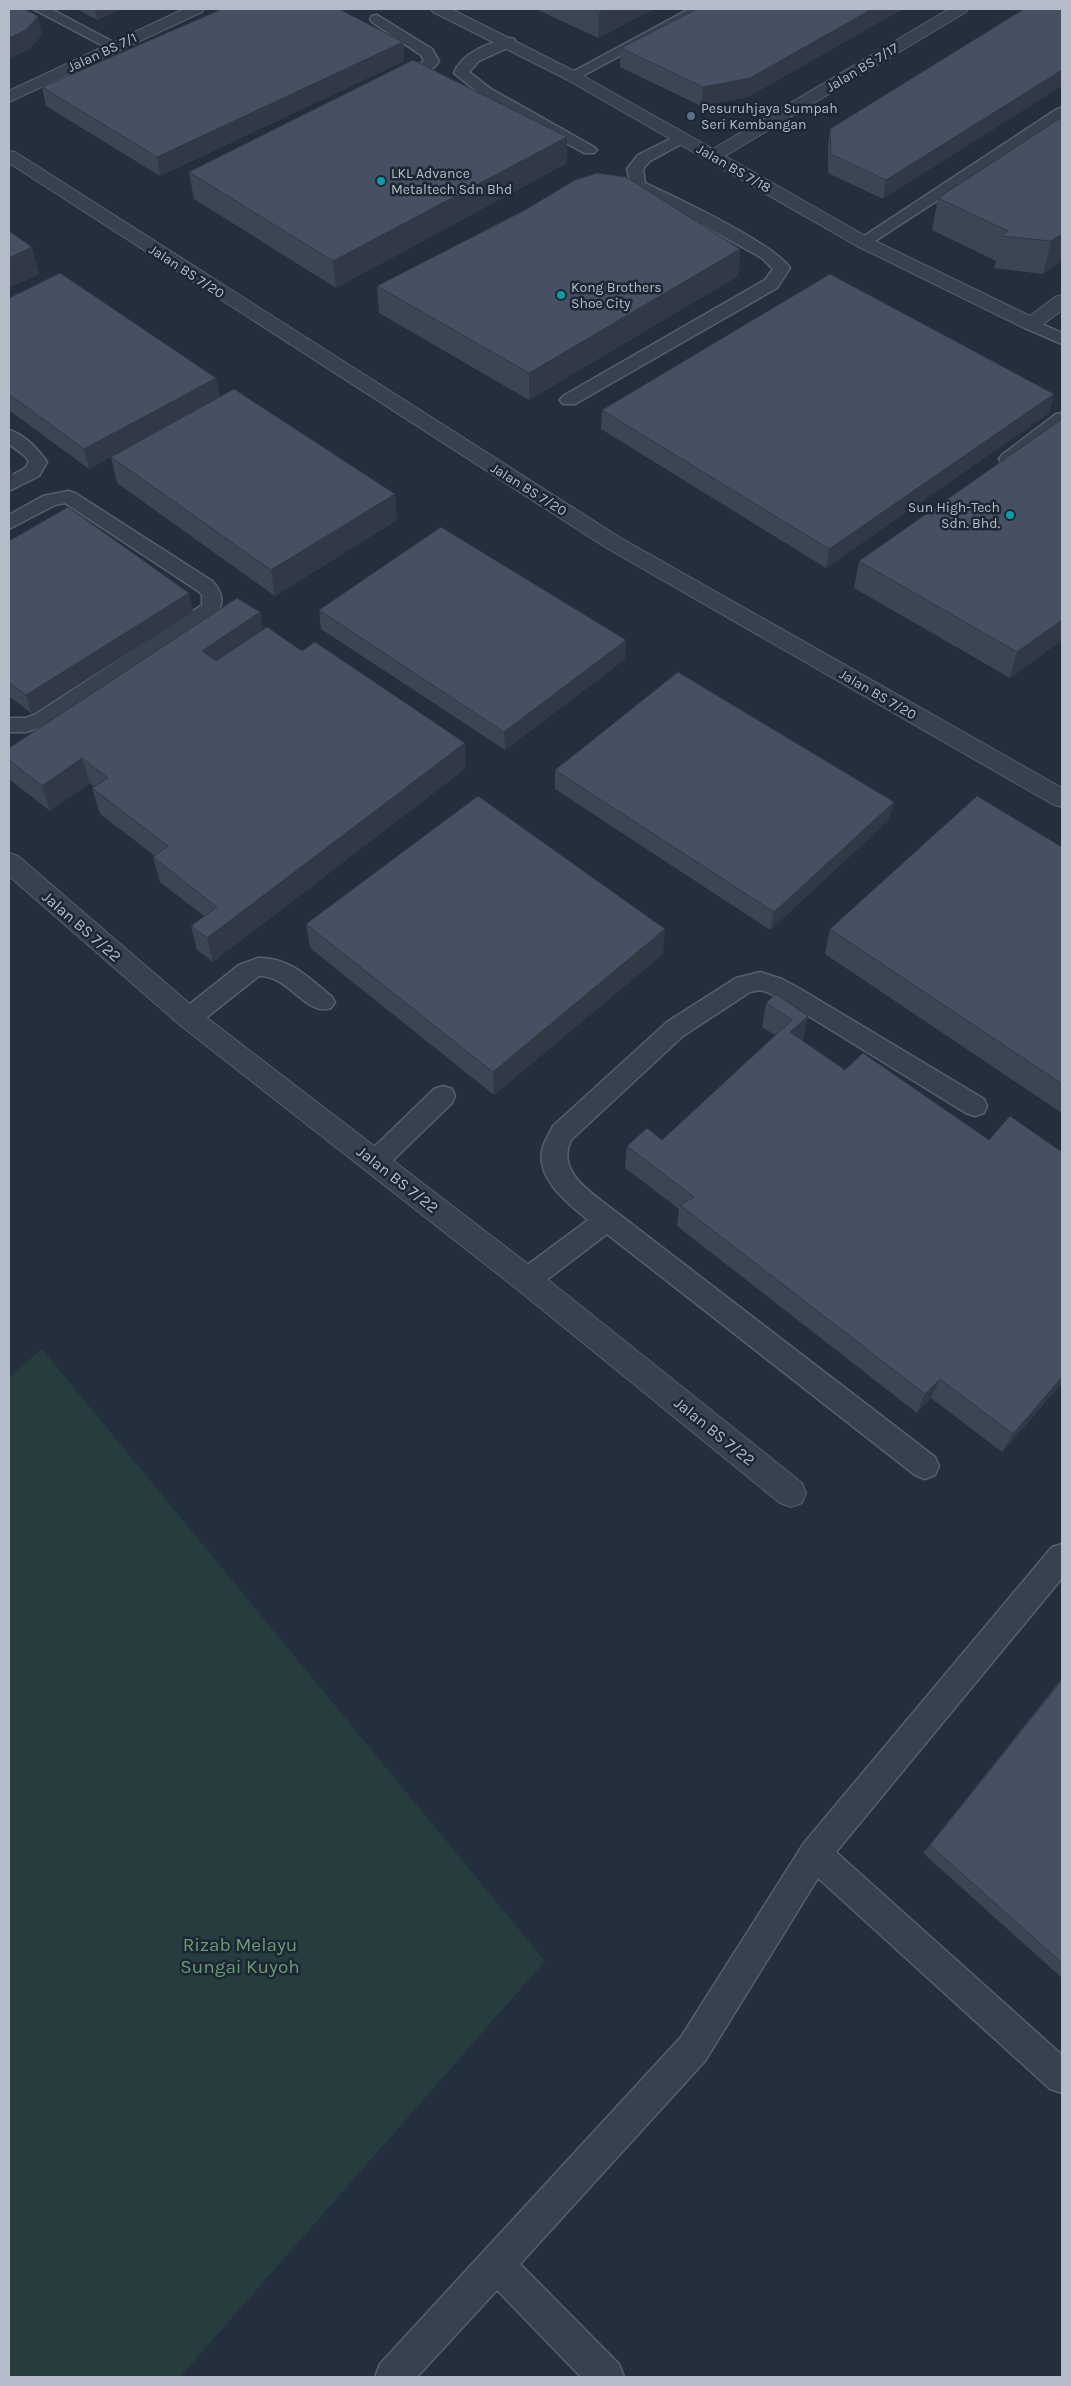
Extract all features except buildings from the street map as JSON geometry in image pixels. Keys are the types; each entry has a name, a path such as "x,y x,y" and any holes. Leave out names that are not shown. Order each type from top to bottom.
{"street":[{"name":"Jalan BS 7/1","path":"9,97 196,9"},
{"name":"Jalan BS 7/18","path":"438,9 509,42 572,76 864,242 1031,324"},
{"name":"Jalan BS 7/17","path":"713,156 960,9"},
{"name":"Jalan BS 7/20","path":"9,156 612,542 1062,799"},
{"path":"1031,324 1062,301"},
{"name":"Jalan BS 7/22","path":"9,862 189,1018 527,1280 790,1493"}],"lane":[{"path":"40,9 114,46"},
{"path":"572,76 699,9"},
{"path":"377,19 427,52 432,61"},
{"path":"432,61 462,66 476,57 509,42"},
{"path":"390,88 416,76 432,61"},
{"path":"462,66 461,73 467,79 589,150"},
{"path":"864,242 1062,112"},
{"path":"569,400 771,284 782,268 768,255 675,203 638,186 635,169 644,158 682,138"},
{"path":"1031,324 1062,339"},
{"path":"992,471 1062,418"},
{"path":"9,436 31,452 38,462 32,472 9,485"},
{"path":"9,523 50,500 68,496 205,586 211,592 213,599 213,606 208,612 42,719 31,725 19,727 9,725"},
{"path":"189,1018 248,970 257,966 268,965 278,968 323,1002"},
{"path":"925,1466 607,1220 563,1181 554,1170 552,1157 554,1145 562,1133 676,1029 718,1000 752,981 774,985 794,996 975,1106"},
{"path":"375,1162 443,1096"},
{"path":"527,1280 607,1220"},
{"path":"393,2377 693,2048 815,1854 1062,1557"},
{"path":"815,1854 1062,2077"},
{"path":"497,2265 606,2377"}],"green space":[{"name":"Rizab Melayu Sungai Kuyoh","path":"42,1349 545,1961 180,2377 9,2377 9,1377"}],"place":[{"name":"Pesuruhjaya Sumpah Seri Kembangan","path":"691,116"},
{"name":"LKL Advance Metaltech Sdn Bhd","path":"381,181"},
{"name":"Kong Brothers Shoe City","path":"561,295"},
{"name":"Sun High-Tech Sdn. Bhd.","path":"1010,515"}]}
